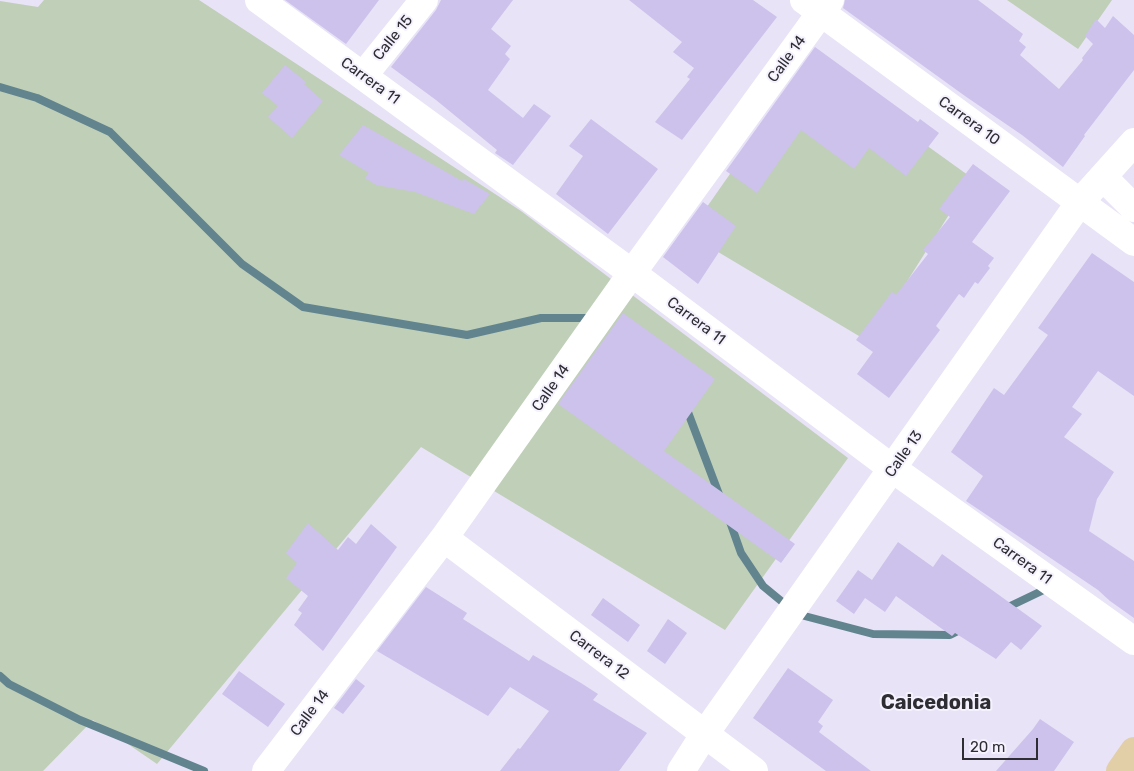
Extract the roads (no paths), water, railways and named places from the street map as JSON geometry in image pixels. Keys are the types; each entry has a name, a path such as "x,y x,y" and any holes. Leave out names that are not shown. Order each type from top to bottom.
{"main road":[{"path":"1120,771 1134,751"}],"street":[{"name":"Carrera 11","path":"259,0 632,273 893,469 1134,642"},
{"name":"Calle 15","path":"363,76 424,0"},
{"name":"Carrera 10","path":"819,4 1134,242"},
{"name":"Calle 14","path":"266,771 444,538 632,273 819,4"},
{"name":"Calle 13","path":"680,771 1080,202 1134,142"},
{"path":"1103,177 1134,208"},
{"name":"Carrera 12","path":"444,538 754,771"}],"waterway":[{"path":"0,87 37,98 110,132 242,264 303,307 467,335 541,318 592,318"},
{"path":"686,407 720,497"},
{"path":"729,519 741,553 763,586 797,614 873,634 950,635 958,631"},
{"path":"1004,609 1050,587"},
{"path":"0,676 9,684 80,720 204,771"}],"district":[{"name":"Caicedonia","path":"936,703"}]}
